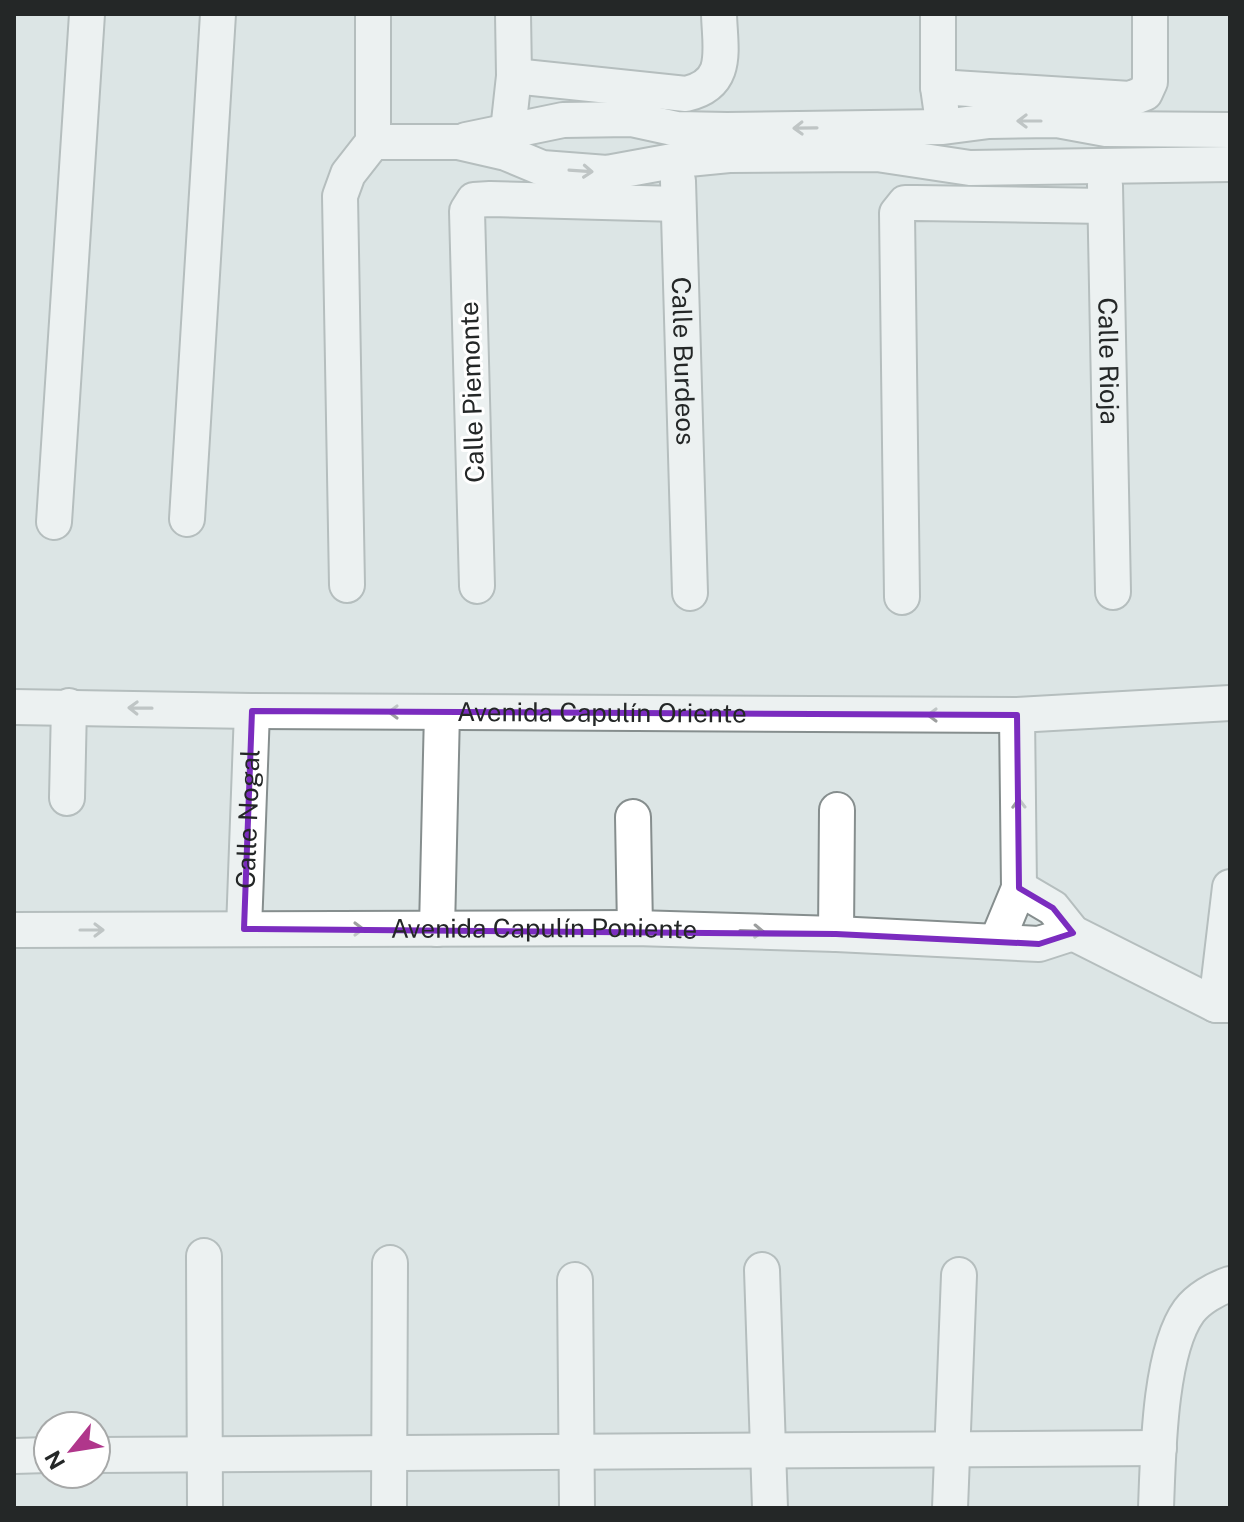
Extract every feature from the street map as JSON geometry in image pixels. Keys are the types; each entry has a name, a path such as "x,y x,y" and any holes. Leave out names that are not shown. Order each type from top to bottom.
{"street":[{"path":"54,522 87,14"},
{"path":"187,519 218,14"},
{"path":"347,585 340,196 348,174 373,142 373,14"},
{"path":"506,141 514,76 513,14"},
{"path":"514,76 686,94 704,90 720,70 719,14"},
{"path":"938,14 938,87 947,164"},
{"path":"938,87 1130,99 1145,93 1150,82 1150,14"},
{"path":"373,142 506,141 577,120 631,119 677,144 729,155 877,154 970,168 1230,164"},
{"path":"506,141 542,168 607,173 677,144 943,127 989,121 1057,120 1106,129 1230,130"},
{"name":"Calle Rioja","path":"1106,129 1113,592"},
{"name":"Calle Burdeos","path":"677,144 690,593"},
{"name":"Calle Piemonte","path":"477,586 467,211 474,200 678,204"},
{"path":"902,597 897,213 905,203 1105,206"},
{"name":"Avenida Capulín Oriente","path":"14,707 1017,715 1230,703"},
{"path":"67,798 69,706"},
{"name":"Calle Nogal","path":"244,929 252,711"},
{"path":"437,929 442,712"},
{"path":"997,941 1019,888 1017,715"},
{"path":"836,934 837,810"},
{"path":"633,817 635,928"},
{"path":"1019,888 1053,908 1073,933 1223,1005 1230,887"},
{"name":"Avenida Capulín Poniente","path":"14,930 635,928 1039,944 1073,933"},
{"path":"204,1256 205,1508"},
{"path":"389,1508 390,1263"},
{"path":"762,1270 770,1508"},
{"path":"950,1508 959,1275"},
{"path":"575,1280 577,1508"},
{"path":"1156,1508 1159,1448 1175,1340 1190,1310 1216,1288 1230,1284"},
{"path":"112,1455 1159,1448"}],"highlighted area":[{"path":"252,711 1017,715 1019,888 1053,908 1073,933 1039,944 836,934 244,929"}]}
